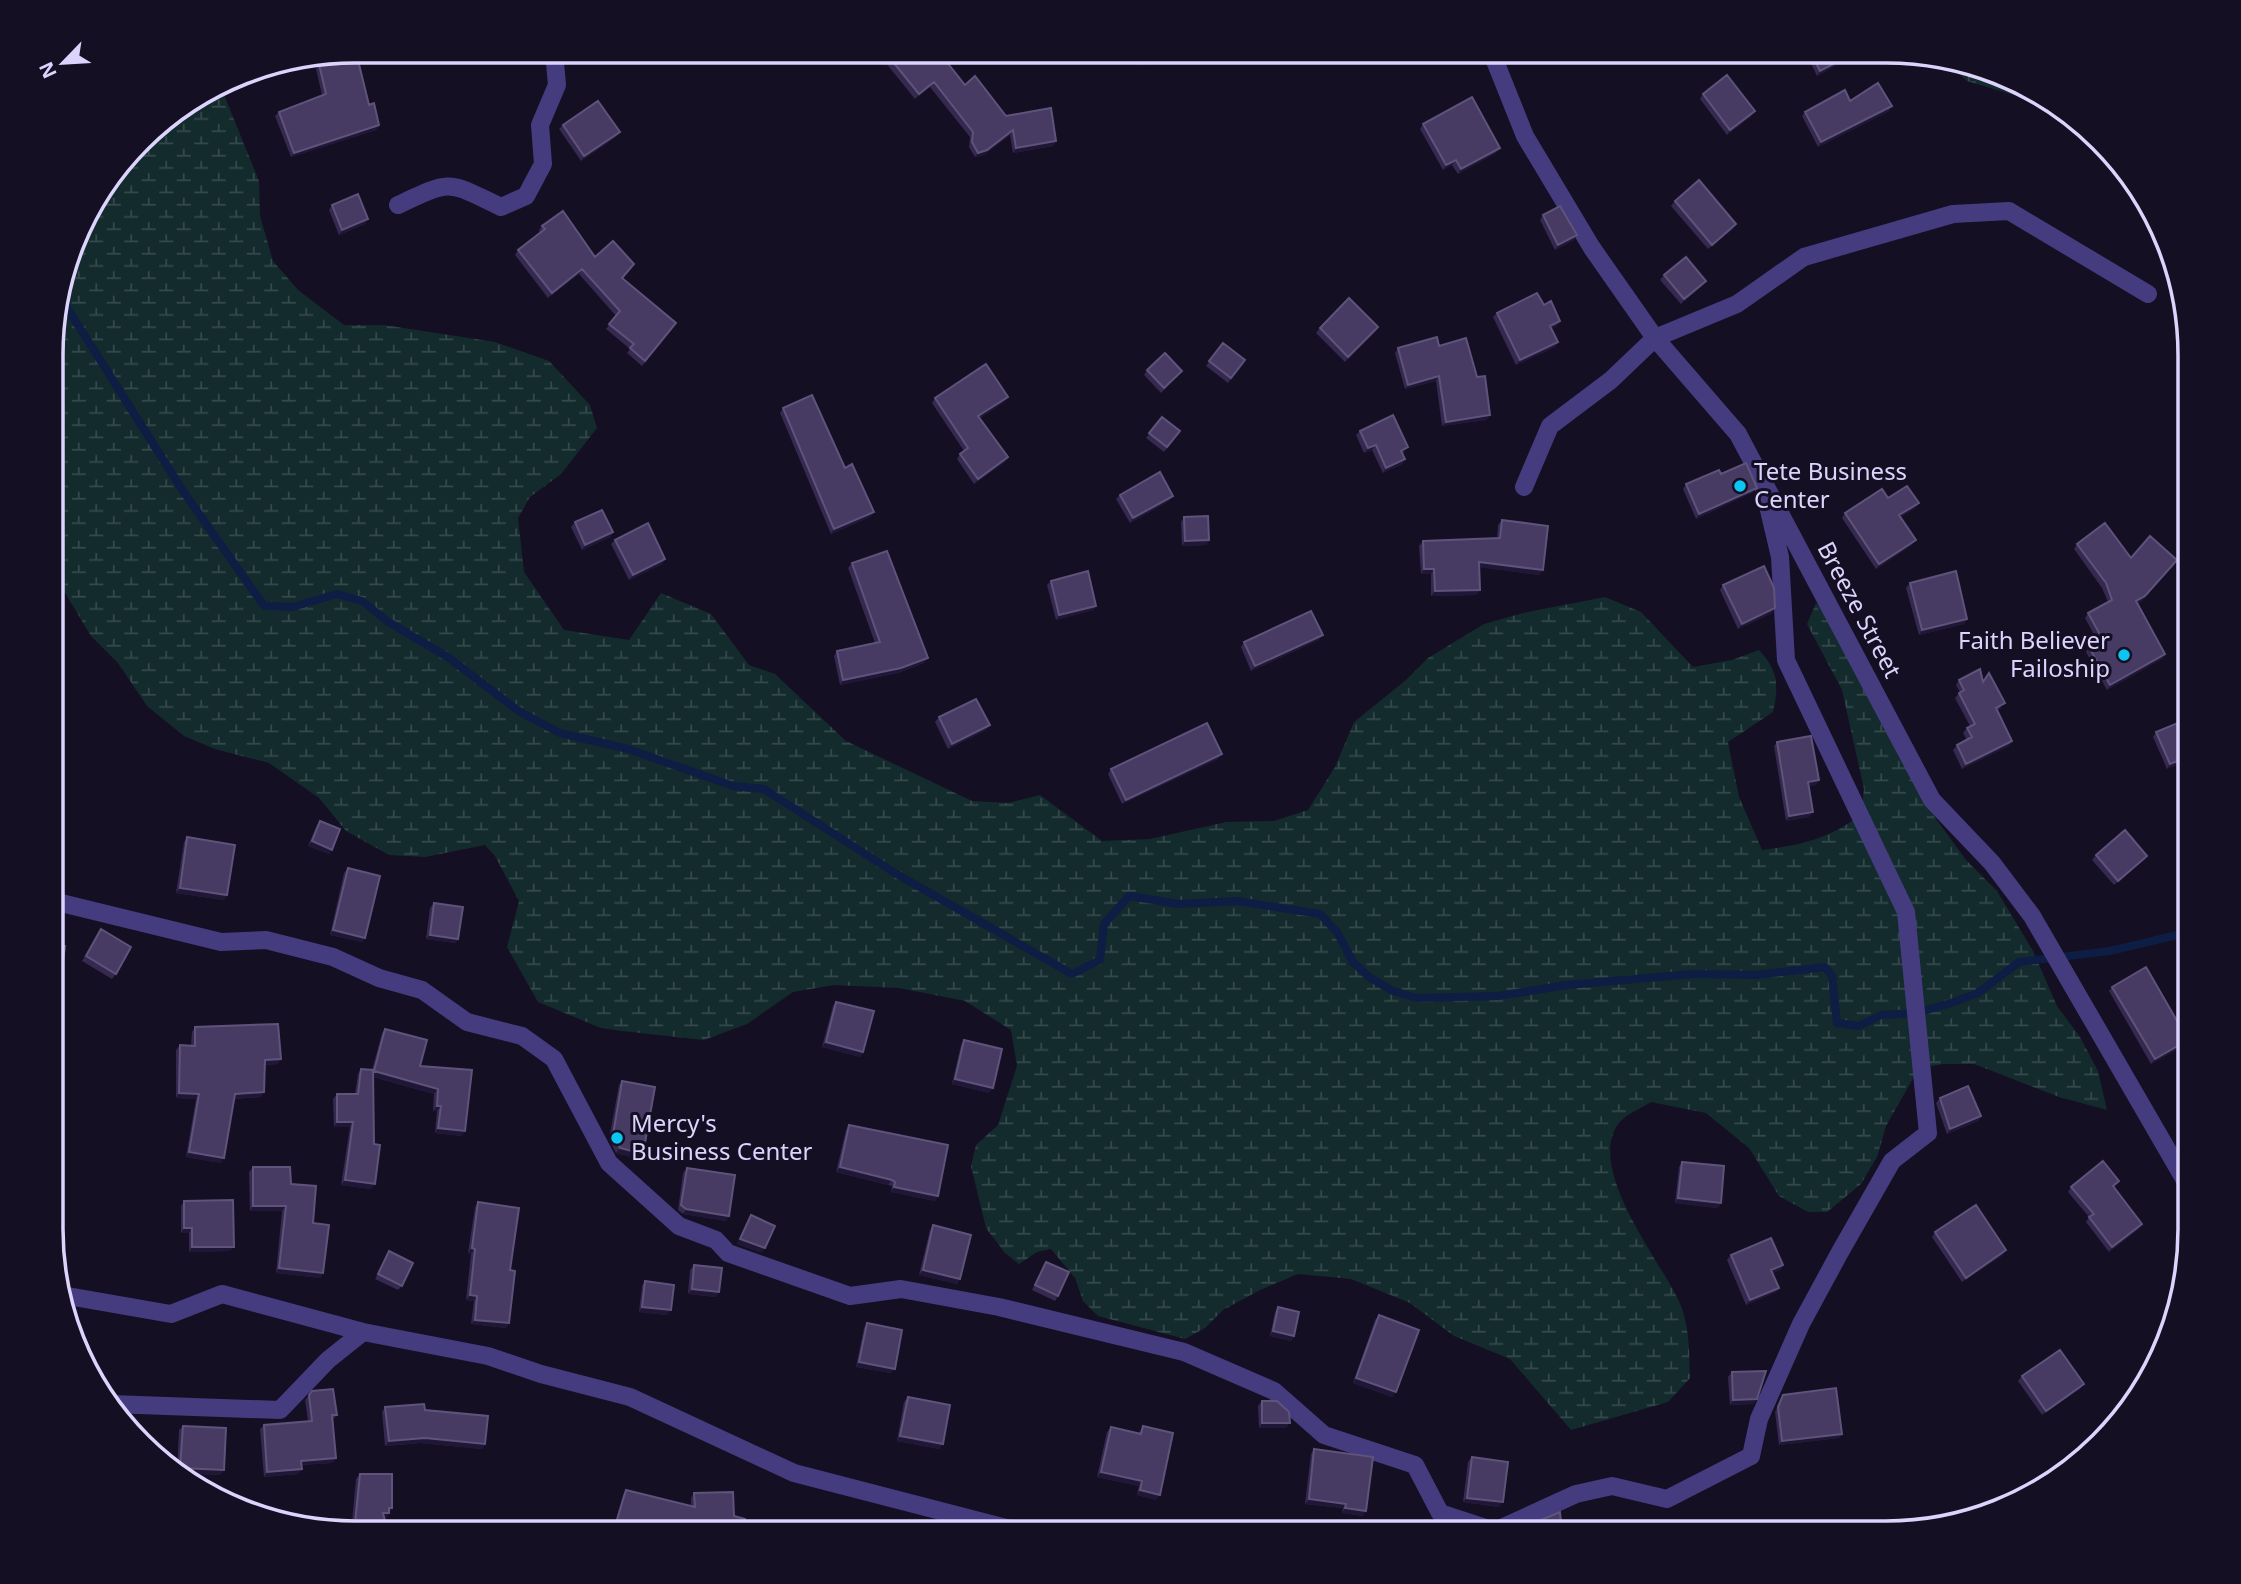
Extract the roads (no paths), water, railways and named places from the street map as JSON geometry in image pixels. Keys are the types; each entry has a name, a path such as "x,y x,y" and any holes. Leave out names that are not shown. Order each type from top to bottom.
{"street":[{"path":"398,205 441,185 455,185 501,207 526,196 543,164 540,125 557,85 555,63"},
{"name":"Breeze Street","path":"1496,63 1525,136 1592,248 1655,338 1738,434 1932,800 1992,863 2032,916 2178,1168"},
{"path":"1524,486 1550,426 1611,380 1655,338 1737,304 1804,257 1953,214 2009,211 2148,294"},
{"path":"1517,1521 1576,1494 1612,1486 1667,1499 1751,1456 1759,1419 1820,1288 1892,1161 1928,1133 1906,912 1786,660 1780,557 1761,476"},
{"path":"63,903 221,942 266,940 333,957 379,978 422,990 467,1022 522,1036 554,1059 609,1163 678,1226 716,1240 728,1253 850,1296 901,1289 999,1307 1184,1352 1274,1391 1324,1434 1415,1465 1440,1513 1464,1521"},
{"path":"71,1297 171,1314 222,1294 363,1332 488,1356 541,1374 631,1397 794,1473 980,1521"},
{"path":"121,1404 280,1410 328,1360 363,1332"}],"waterway":[{"path":"67,308 183,491 264,606 292,607 337,594 362,601 387,621 449,658 520,712 560,733 628,749 733,786 764,789 895,873 1072,974 1100,960 1104,924 1129,896 1179,904 1237,901 1320,914 1337,932 1353,962 1369,977 1393,991 1417,998 1498,996 1567,985 1693,974 1756,975 1825,967 1832,976 1837,1023 1859,1026 1881,1015 1917,1013 1978,993 2019,962 2110,951 2178,935"}],"place":[{"name":"Tete Business Center","path":"1740,486"},
{"name":"Faith Believer Failoship","path":"2124,655"},
{"name":"Mercy's Business Center","path":"617,1138"}]}
